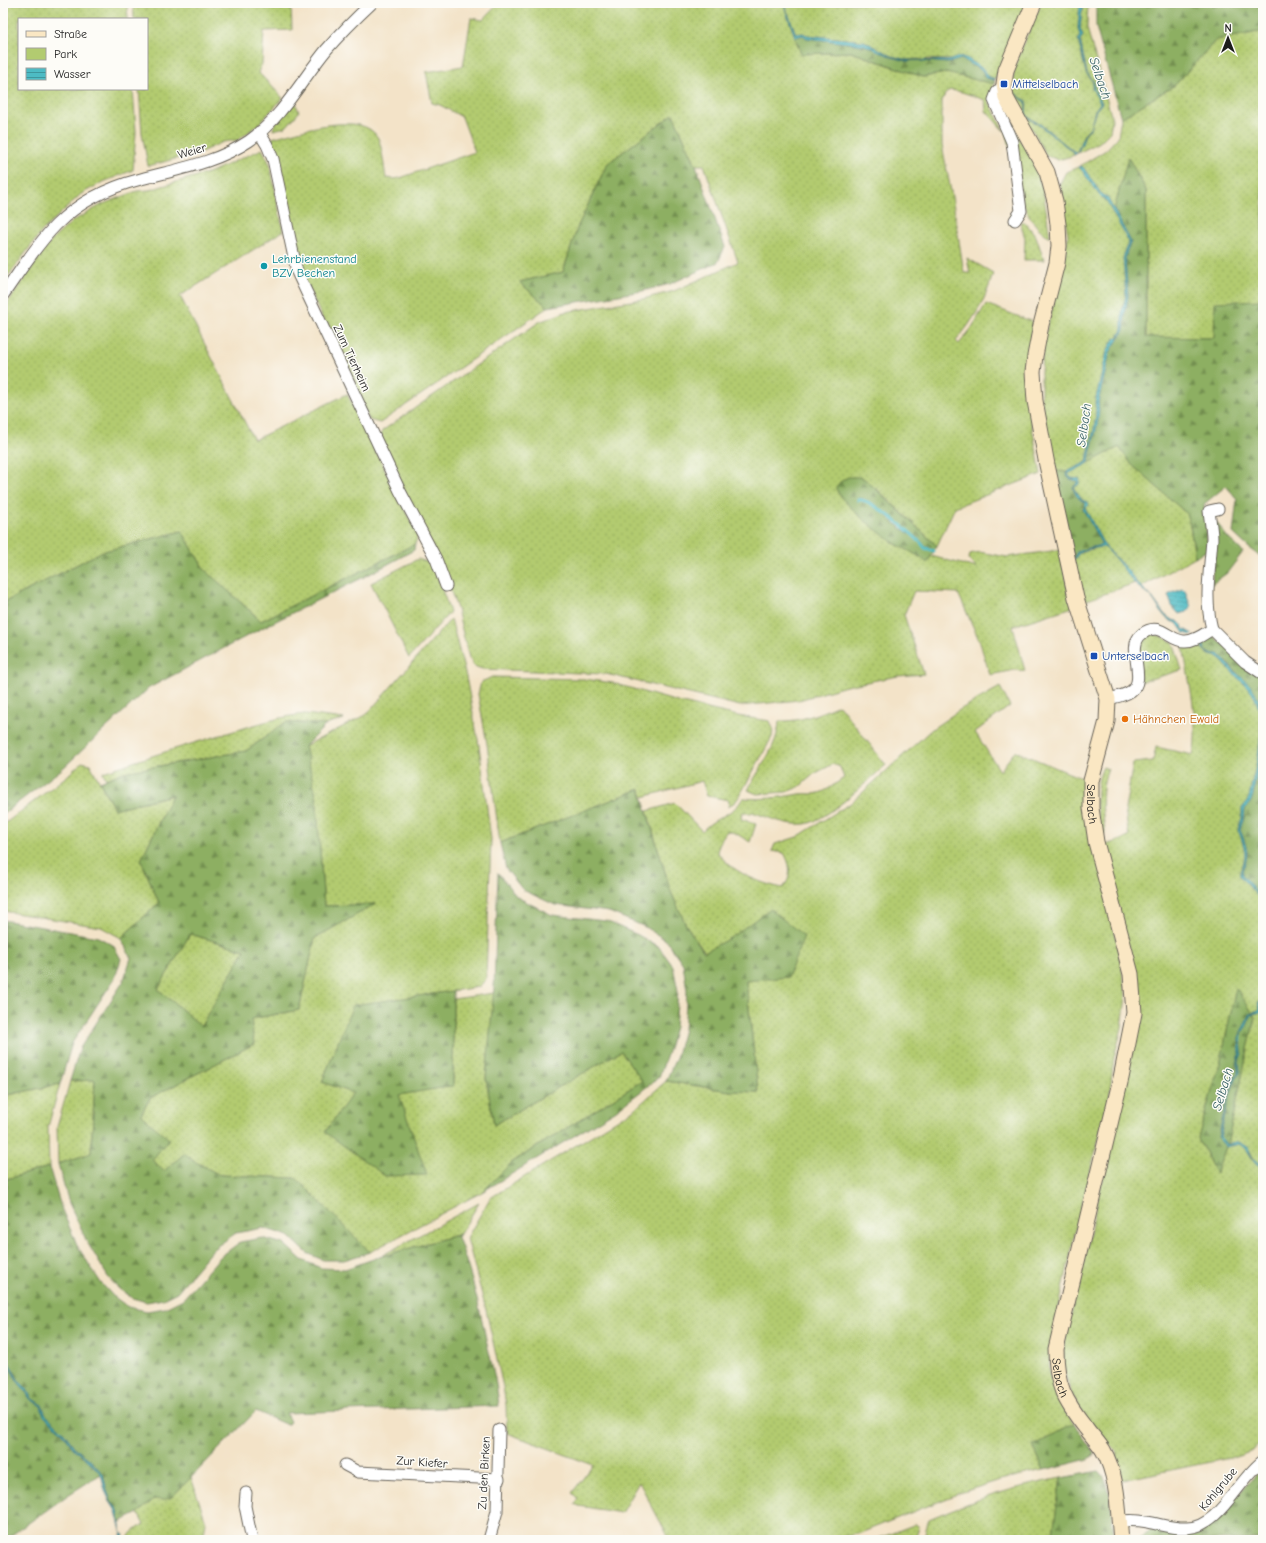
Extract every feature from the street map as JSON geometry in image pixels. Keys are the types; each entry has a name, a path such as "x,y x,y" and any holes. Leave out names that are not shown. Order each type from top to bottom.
{"street":[{"name":"Weier","path":"3,295 27,261 57,224 83,203 110,189 140,179 202,163 226,154 249,141 280,111 327,49 372,3"},
{"name":"Selbach","path":"1034,3 1006,70 1004,84 1006,98 1047,172 1056,208 1058,224 1059,251 1035,356 1033,372 1035,401 1047,465 1076,598 1108,699 1107,721 1091,781 1091,808 1096,842 1131,974 1134,1013 1121,1078 1058,1342 1056,1369 1059,1382 1067,1401 1103,1450 1114,1481 1121,1540"},
{"name":"Selbach","path":"1004,84 997,92 994,100 1012,142 1021,211 1015,220"},
{"name":"Zum Tierheim","path":"259,132 263,136 273,159 297,272 400,491 436,559 446,586"},
{"path":"1218,509 1209,511 1212,537 1207,584 1209,617 1212,629 1245,662 1263,674"},
{"path":"1108,699 1121,696 1132,690 1137,682 1136,642 1141,634 1152,629 1163,630 1183,641 1191,641 1212,629"},
{"name":"Zu den Birken","path":"489,1540 497,1511 499,1479 499,1430"},
{"name":"Kohlgrube","path":"1119,1521 1146,1522 1186,1528 1201,1526 1208,1522 1221,1510 1248,1473 1263,1460"},
{"name":"Zur Kiefer","path":"345,1465 358,1472 499,1479"},
{"path":"246,1493 245,1506 252,1540"}],"green space":[{"path":"3,3 126,3 128,18 18,18 18,90 133,90 136,132 133,170 103,182 81,194 42,231 3,283"},
{"path":"133,3 291,3 292,30 264,31 262,64 258,72 283,98 258,125 238,140 223,142 201,152 148,166 142,133 139,90 148,90 148,18 134,18"},
{"path":"499,3 783,3 801,54 851,52 923,77 946,73 994,84 989,101 1004,131 986,111 985,100 962,92 950,90 945,94 942,101 942,145 964,273 970,273 967,258 993,273 979,309 956,341 959,344 971,329 986,304 1033,322 1026,370 1027,401 1041,474 955,507 937,546 877,489 854,477 843,480 836,487 838,493 857,514 894,543 920,556 927,562 931,556 977,568 969,559 970,554 979,552 1007,557 1059,550 1073,607 1013,626 1025,671 1015,670 990,675 979,640 958,593 914,591 904,615 924,674 898,676 846,686 799,700 740,706 606,674 482,669 474,666 469,658 457,609 444,571 380,442 382,431 539,322 565,312 643,299 674,291 738,262 704,165 696,165 673,114 607,164 578,226 563,272 519,282 548,307 380,423 369,420 302,274 296,253 272,138 328,125 358,125 370,129 378,138 382,151 386,178 394,179 475,152 462,117 440,105 432,103 426,72 463,66 471,18 483,20"},
{"path":"784,3 1028,3 995,79 952,60 907,60 892,56 864,41 807,35 803,33 796,34"},
{"path":"1041,3 1080,3 1078,28 1080,36 1078,40 1086,73 1093,82 1092,88 1101,103 1095,110 1090,128 1083,136 1076,153 1040,124 1029,118 1026,113 1027,101 1018,96 1016,93 1017,96 1026,102 1025,113 1029,119 1039,125 1075,155 1058,160 1046,155 1012,93 1014,72 1019,55"},
{"path":"1083,3 1088,3 1087,28 1112,119 1110,132 1100,142 1076,154 1085,134 1090,129 1096,110 1102,103 1094,88 1094,82 1087,73 1080,40 1083,36 1080,28"},
{"path":"1096,3 1263,3 1263,31 1216,40 1175,85 1121,118 1096,27"},
{"path":"1263,31 1263,300 1214,338 1146,338 1146,190 1128,158 1114,210 1107,197 1102,195 1083,167 1080,166 1106,150 1118,137 1121,118 1175,85 1216,40"},
{"path":"803,35 807,38 865,45 892,57 907,61 918,60 948,63 961,59 983,71 986,78 995,81 994,84 946,73 923,77 851,52 801,54 795,37"},
{"path":"294,100 299,112 286,127 273,130 274,125"},
{"path":"1001,108 1033,161 1043,189 1050,237 1045,234 1034,222 1023,203"},
{"path":"673,114 696,165 725,247 718,262 670,284 642,291 548,307 519,282 563,272 578,226 607,164"},
{"path":"262,149 270,164 283,231 180,296 254,440 347,394 418,536 415,544 261,621 204,569 182,531 101,552 3,603 3,310 54,238 73,221 103,204 137,191 149,190 211,172"},
{"path":"1128,157 1146,190 1146,337 1214,338 1215,302 1262,300 1263,298 1263,477 1261,479 1263,480 1263,558 1233,533 1237,499 1226,486 1204,504 1208,550 1195,557 1190,525 1186,513 1132,465 1119,447 1089,463 1097,425 1099,410 1098,402 1110,352 1124,330 1128,296 1125,260 1127,250 1131,242 1114,210"},
{"path":"1078,167 1100,196 1105,199 1129,242 1125,250 1124,274 1126,295 1122,311 1122,329 1119,336 1113,340 1107,351 1095,402 1096,417 1087,462 1067,472 1055,471 1041,399 1041,371 1044,339 1063,269 1068,236 1060,183 1066,172"},
{"path":"1020,222 1025,222 1036,236 1044,260 1024,260 1025,238"},
{"path":"1119,447 1132,465 1186,513 1190,525 1195,557 1141,587 1104,545 1085,508 1083,501 1075,490 1072,479 1067,474"},
{"path":"1055,471 1067,472 1066,474 1070,479 1078,481 1078,483 1073,487 1074,490 1076,495 1087,504 1083,509 1102,545 1077,552 1073,558"},
{"path":"848,477 860,477 866,480 937,546 934,550 926,547 920,540 873,504 894,523 919,541 924,547 934,551 927,563 920,557 896,544 882,534 844,500 838,493 836,487 840,482","holes":["861,498 867,501 858,501 857,500"]},
{"path":"1217,523 1228,538 1243,552 1227,573 1212,584 1215,524"},
{"path":"182,531 204,569 261,621 415,544 414,550 368,575 264,627 149,688 62,769 3,814 3,603 101,552"},
{"path":"1098,547 1104,547 1135,583 1082,602 1073,560 1078,554"},
{"path":"418,559 431,563 437,575 450,612 409,658 371,583"},
{"path":"451,619 466,677 479,745 491,839 486,979 479,987 353,1006 322,1082 353,1093 399,1094 453,1086 453,999 494,993 486,1078 494,1125 621,1051 642,1081 511,1163 482,1192 370,1252 296,1178 219,1175 192,1160 185,1153 165,1171 152,1160 141,1115 150,1098 254,1044 251,1019 299,1010 315,938 375,904 324,906 316,796 305,746 366,715"},
{"path":"1151,632 1173,642 1182,670 1140,682 1139,650 1144,636"},
{"path":"1213,636 1263,678 1263,712 1254,691 1219,654 1210,654 1204,650 1201,640 1206,637"},
{"path":"1199,641 1208,654 1218,656 1251,691 1257,704 1261,723 1260,744 1253,779 1248,801 1242,808 1242,818 1238,829 1245,853 1240,876 1263,902 1263,997 1258,1003 1260,1008 1259,1010 1252,1012 1236,988 1221,1060 1198,1138 1216,1174 1226,1147 1239,1144 1246,1148 1255,1163 1263,1167 1263,1443 1250,1451 1230,1458 1122,1480 1116,1451 1087,1419 1071,1393 1064,1370 1063,1350 1140,1016 1103,846 1129,837 1125,809 1133,763 1153,761 1156,747 1193,755 1195,743 1194,715 1183,646"},
{"path":"492,677 584,679 613,683 678,702 738,716 770,721 773,729 772,737 740,795 736,801 728,807 729,800 707,796 702,781 643,797 640,789 500,843 487,744 478,694 481,682"},
{"path":"1000,687 1010,706 975,732 1000,771 1015,751 1086,780 1126,996 1122,1028 1114,1057 1109,1099 1079,1215 1050,1348 1049,1373 1058,1401 1074,1424 1033,1446 1044,1470 1000,1480 960,1493 858,1534 823,1540 670,1540 639,1482 621,1513 575,1504 578,1499 572,1493 593,1465 507,1433 506,1405 503,1387 486,1310 467,1238 490,1198 635,1109 666,1081 730,1091 758,1092 746,981 730,938 705,952 686,925 671,892 647,811 675,803 702,831 712,822 739,804 743,798 772,798 802,794 817,794 825,791 844,778 840,767 833,764 814,774 799,787 786,792 757,794 748,790 772,748 778,731 779,721 803,718 839,705 886,765 836,808 824,816 805,824 791,824 777,821 752,812 750,814 743,812 741,819 756,824 750,842 735,833 727,831 722,838 717,851 729,865 746,876 783,888 788,880 790,871 784,853 772,851 775,844 797,837 851,803 932,729 961,709"},
{"path":"305,714 344,719 326,725 286,722 246,751 124,772 106,779 103,772 261,723 294,715"},
{"path":"286,722 326,725 305,746 316,796 324,906 376,904 315,938 299,1010 251,1019 254,1044 150,1098 141,1115 169,1139 152,1160 164,1171 185,1153 192,1160 220,1175 296,1178 370,1252 344,1260 323,1260 307,1253 289,1236 263,1228 236,1233 213,1249 177,1292 163,1299 147,1302 132,1298 119,1289 108,1277 87,1242 69,1203 58,1164 91,1153 95,1080 70,1081 80,1048 123,982 131,958 121,938 159,903 141,860 172,795 114,809 100,782 124,772 246,751","holes":["190,934 245,950 201,1026 158,989"]},
{"path":"82,762 90,764 114,809 172,795 141,860 159,903 121,938 101,927 3,911 3,825 67,776"},
{"path":"1103,767 1108,769 1105,776 1103,792 1105,832 1102,836 1096,801 1098,783"},
{"path":"1258,771 1263,802 1263,900 1242,876 1247,852 1240,829 1244,818 1245,809 1249,805 1253,796"},
{"path":"640,789 671,892 686,925 704,952 730,938 770,909 804,936 788,977 746,981 758,1092 730,1091 666,1081 677,1055 684,1029 687,991 683,964 666,940 643,926 609,912 555,905 523,890 506,869 500,843"},
{"path":"498,873 517,897 552,915 606,921 638,935 659,947 673,966 678,991 675,1027 659,1077 615,1111 482,1192 511,1163 642,1081 621,1051 494,1125 486,1078 494,988"},
{"path":"3,920 98,937 113,945 121,959 115,978 72,1043 60,1084 3,1096"},
{"path":"190,934 245,950 201,1026 158,989"},
{"path":"1236,988 1252,1012 1239,1038 1240,1053 1238,1073 1234,1078 1218,1137 1226,1147 1216,1174 1198,1138 1221,1060"},
{"path":"453,991 453,1086 399,1095 427,1175 385,1176 325,1132 353,1093 322,1082 353,1005"},
{"path":"1263,1000 1263,1166 1255,1161 1250,1150 1245,1145 1239,1142 1227,1145 1255,1017 1253,1014 1261,1012 1260,1003"},
{"path":"1252,1014 1255,1017 1227,1145 1220,1137 1227,1105 1235,1079 1240,1073 1239,1061 1242,1053 1241,1039 1243,1030"},
{"path":"95,1080 91,1153 58,1164 57,1127 70,1081"},
{"path":"60,1084 48,1127 49,1167 3,1180 3,1096"},
{"path":"49,1167 62,1210 78,1247 101,1283 113,1296 128,1307 147,1311 165,1308 183,1299 220,1257 240,1242 262,1238 284,1244 302,1260 321,1268 345,1269 379,1257 460,1234 458,1237 480,1313 495,1380 499,1406 286,1413 290,1422 287,1425 256,1411 172,1497 163,1500 154,1499 138,1513 120,1522 118,1510 112,1503 107,1491 103,1474 89,1459 75,1448 62,1430 46,1415 42,1405 31,1398 27,1389 19,1381 3,1352 3,1180"},
{"path":"479,1203 460,1234 379,1257"},
{"path":"3,1355 18,1382 30,1399 41,1406 44,1416 61,1431 74,1449 88,1460 101,1474 68,1495 6,1539 3,1534"},
{"path":"1074,1424 1094,1452 1093,1456 1088,1459 1044,1470 1033,1446"},
{"path":"1263,1466 1263,1540 1136,1540 1153,1529 1185,1533 1196,1532 1203,1529 1221,1513"},
{"path":"1099,1471 1107,1483 1111,1503 1114,1540 1052,1540 1061,1478"},
{"path":"191,1477 206,1522 203,1540 128,1540 132,1532 144,1525 138,1513 154,1499 166,1498 175,1494"},
{"path":"1061,1478 1052,1540 923,1540 929,1519 994,1495"},
{"path":"916,1524 919,1527 915,1540 874,1540"}],"water":[{"path":"783,3 796,34 803,33 807,35 864,41 892,56 907,60 916,60 907,61 892,57 865,45 807,38 803,35 795,37"},
{"path":"1080,3 1083,3 1080,28 1083,36 1080,40 1087,73 1094,82 1094,88 1102,103 1096,110 1090,129 1087,131 1090,128 1095,110 1100,103 1092,88 1093,82 1086,73 1078,39 1080,36 1078,28"},
{"path":"961,56 985,70 987,76 995,80 985,78 983,71 961,59 948,63 924,62 919,60 948,61"},
{"path":"1016,93 1018,96 1027,101 1026,113 1029,118 1040,124 1076,153 1087,132 1082,145 1075,155 1039,125 1029,119 1025,113 1026,102 1017,96"},
{"path":"1078,167 1083,167 1102,195 1107,197 1131,242 1127,250 1125,260 1128,296 1124,330 1110,352 1098,402 1099,410 1097,425 1089,463 1068,474 1071,478 1080,479 1079,484 1074,488 1082,500 1088,502 1089,505 1085,508 1104,545 1130,573 1135,581 1152,597 1165,615 1172,620 1178,621 1183,626 1182,628 1193,634 1192,635 1184,633 1177,623 1172,622 1162,613 1151,597 1134,583 1104,547 1088,549 1078,554 1073,560 1077,552 1102,545 1083,509 1086,503 1082,501 1078,497 1074,490 1073,487 1078,481 1070,479 1066,474 1067,472 1087,462 1096,417 1095,402 1107,351 1113,340 1119,336 1122,329 1122,311 1126,295 1123,259 1129,242 1105,199 1100,196"},
{"path":"1182,589 1185,590 1191,607 1187,612 1179,614 1172,606 1168,595"},
{"path":"1201,640 1205,648 1204,650 1199,641"},
{"path":"1204,650 1210,654 1219,654 1231,668 1250,685 1255,692 1261,711 1262,733 1260,756 1251,802 1245,809 1244,818 1240,829 1247,852 1242,875 1263,900 1263,902 1240,876 1245,853 1238,829 1242,818 1242,808 1248,801 1260,744 1261,723 1259,713 1251,691 1218,656 1208,654"},
{"path":"1263,997 1260,1003 1262,1008 1261,1012 1252,1014 1243,1031 1241,1039 1242,1053 1239,1061 1240,1073 1235,1079 1227,1105 1220,1137 1227,1145 1239,1142 1248,1147 1252,1157 1263,1167 1255,1163 1247,1150 1239,1144 1226,1147 1218,1138 1234,1078 1238,1073 1238,1061 1240,1053 1239,1038 1251,1013 1259,1010 1260,1008 1258,1003"},
{"path":"3,1352 19,1381 27,1389 31,1398 42,1405 46,1415 62,1430 75,1448 89,1459 103,1474 107,1491 112,1503 118,1510 121,1531 116,1511 105,1491 101,1474 88,1460 74,1449 61,1431 44,1416 41,1406 30,1399 18,1382 3,1355"},
{"path":"121,1531 124,1535 122,1540 120,1539 122,1535"}],"waterway":[{"path":"858,500 863,500 879,509 907,530 925,548 934,551"}],"place":[{"name":"Mittelselbach","path":"1004,84"},
{"name":"Lehrbienenstand BZV Bechen","path":"264,266"},
{"name":"Unterselbach","path":"1094,656"},
{"name":"Hähnchen Ewald","path":"1125,719"}]}
